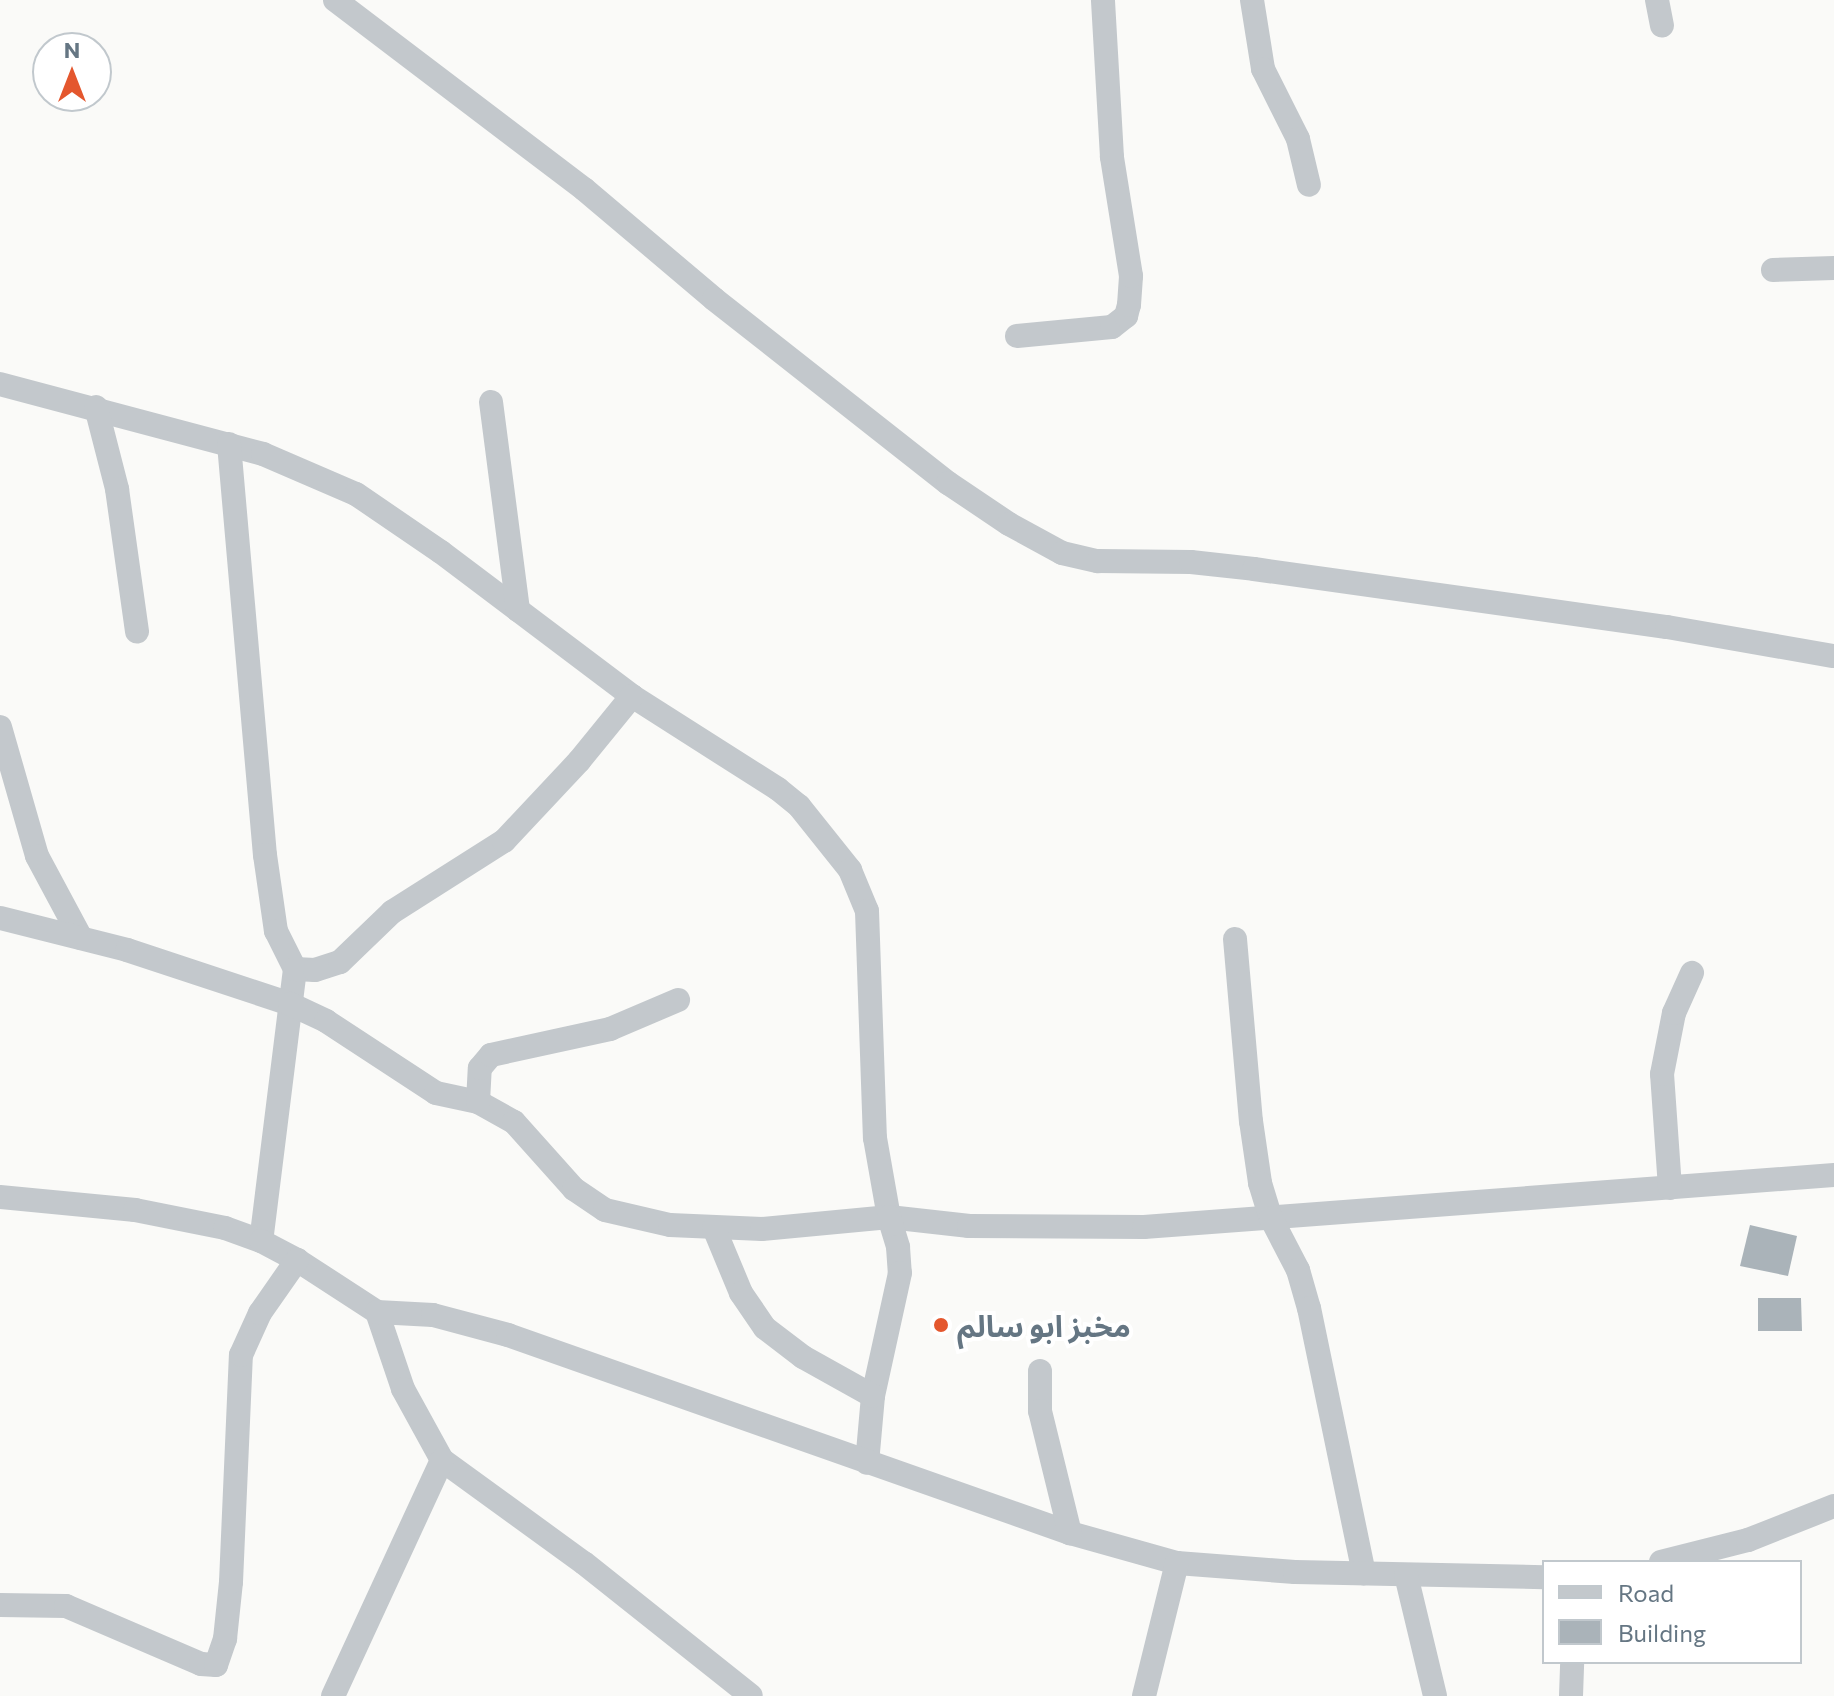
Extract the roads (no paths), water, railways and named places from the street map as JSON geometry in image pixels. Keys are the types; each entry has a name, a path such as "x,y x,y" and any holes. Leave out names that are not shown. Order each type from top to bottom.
{"street":[{"path":"335,0 574,180 714,299 948,483 1009,524 1062,553 1098,561 1191,562 1254,569 1667,627 1834,656"},
{"path":"1017,336 1112,327 1126,316 1129,305 1131,276 1112,157 1103,0"},
{"path":"1252,0 1263,69 1298,139 1309,185"},
{"path":"1657,0 1662,26"},
{"path":"1773,270 1834,268"},
{"path":"0,384 229,444 296,465 356,494 632,696 778,789 814,821 850,870 863,898 870,929 875,1138 889,1217 898,1247 900,1273 873,1396 867,1463"},
{"path":"491,402 518,610"},
{"path":"96,407 117,489 137,632"},
{"path":"229,444 263,841 276,931 295,969 261,1241"},
{"path":"295,969 315,970 340,962 392,912 504,841 579,761 632,696"},
{"path":"0,727 37,856 81,938"},
{"path":"0,918 127,950 290,1004 340,1028 436,1093 478,1102 514,1122 574,1189 595,1206 670,1225 792,1229 889,1217 950,1225 1144,1227 1834,1175"},
{"path":"1235,939 1253,1144 1263,1199 1298,1270 1309,1308 1364,1573"},
{"path":"1670,1188 1662,1074 1674,1013 1692,973"},
{"path":"478,1102 480,1068 491,1055 610,1029 678,1000"},
{"path":"0,1197 156,1213 261,1241 297,1260 377,1312 433,1315 508,1335 1070,1533 1177,1563 1218,1568 1542,1577"},
{"path":"714,1228 741,1293 765,1328 803,1357 873,1396"},
{"path":"0,1605 66,1606 201,1664 216,1665 225,1639 230,1595 241,1355 260,1313 297,1260"},
{"path":"377,1312 403,1389 442,1460 584,1563 751,1696"},
{"path":"1040,1371 1040,1411 1070,1533"},
{"path":"333,1696 442,1460"},
{"path":"1669,1560 1748,1540 1834,1506"},
{"path":"1144,1696 1177,1563"},
{"path":"1406,1575 1435,1696"},
{"path":"1571,1696 1572,1664"}],"place":[{"name":"مخبز ابو سالم","path":"941,1325"}]}
